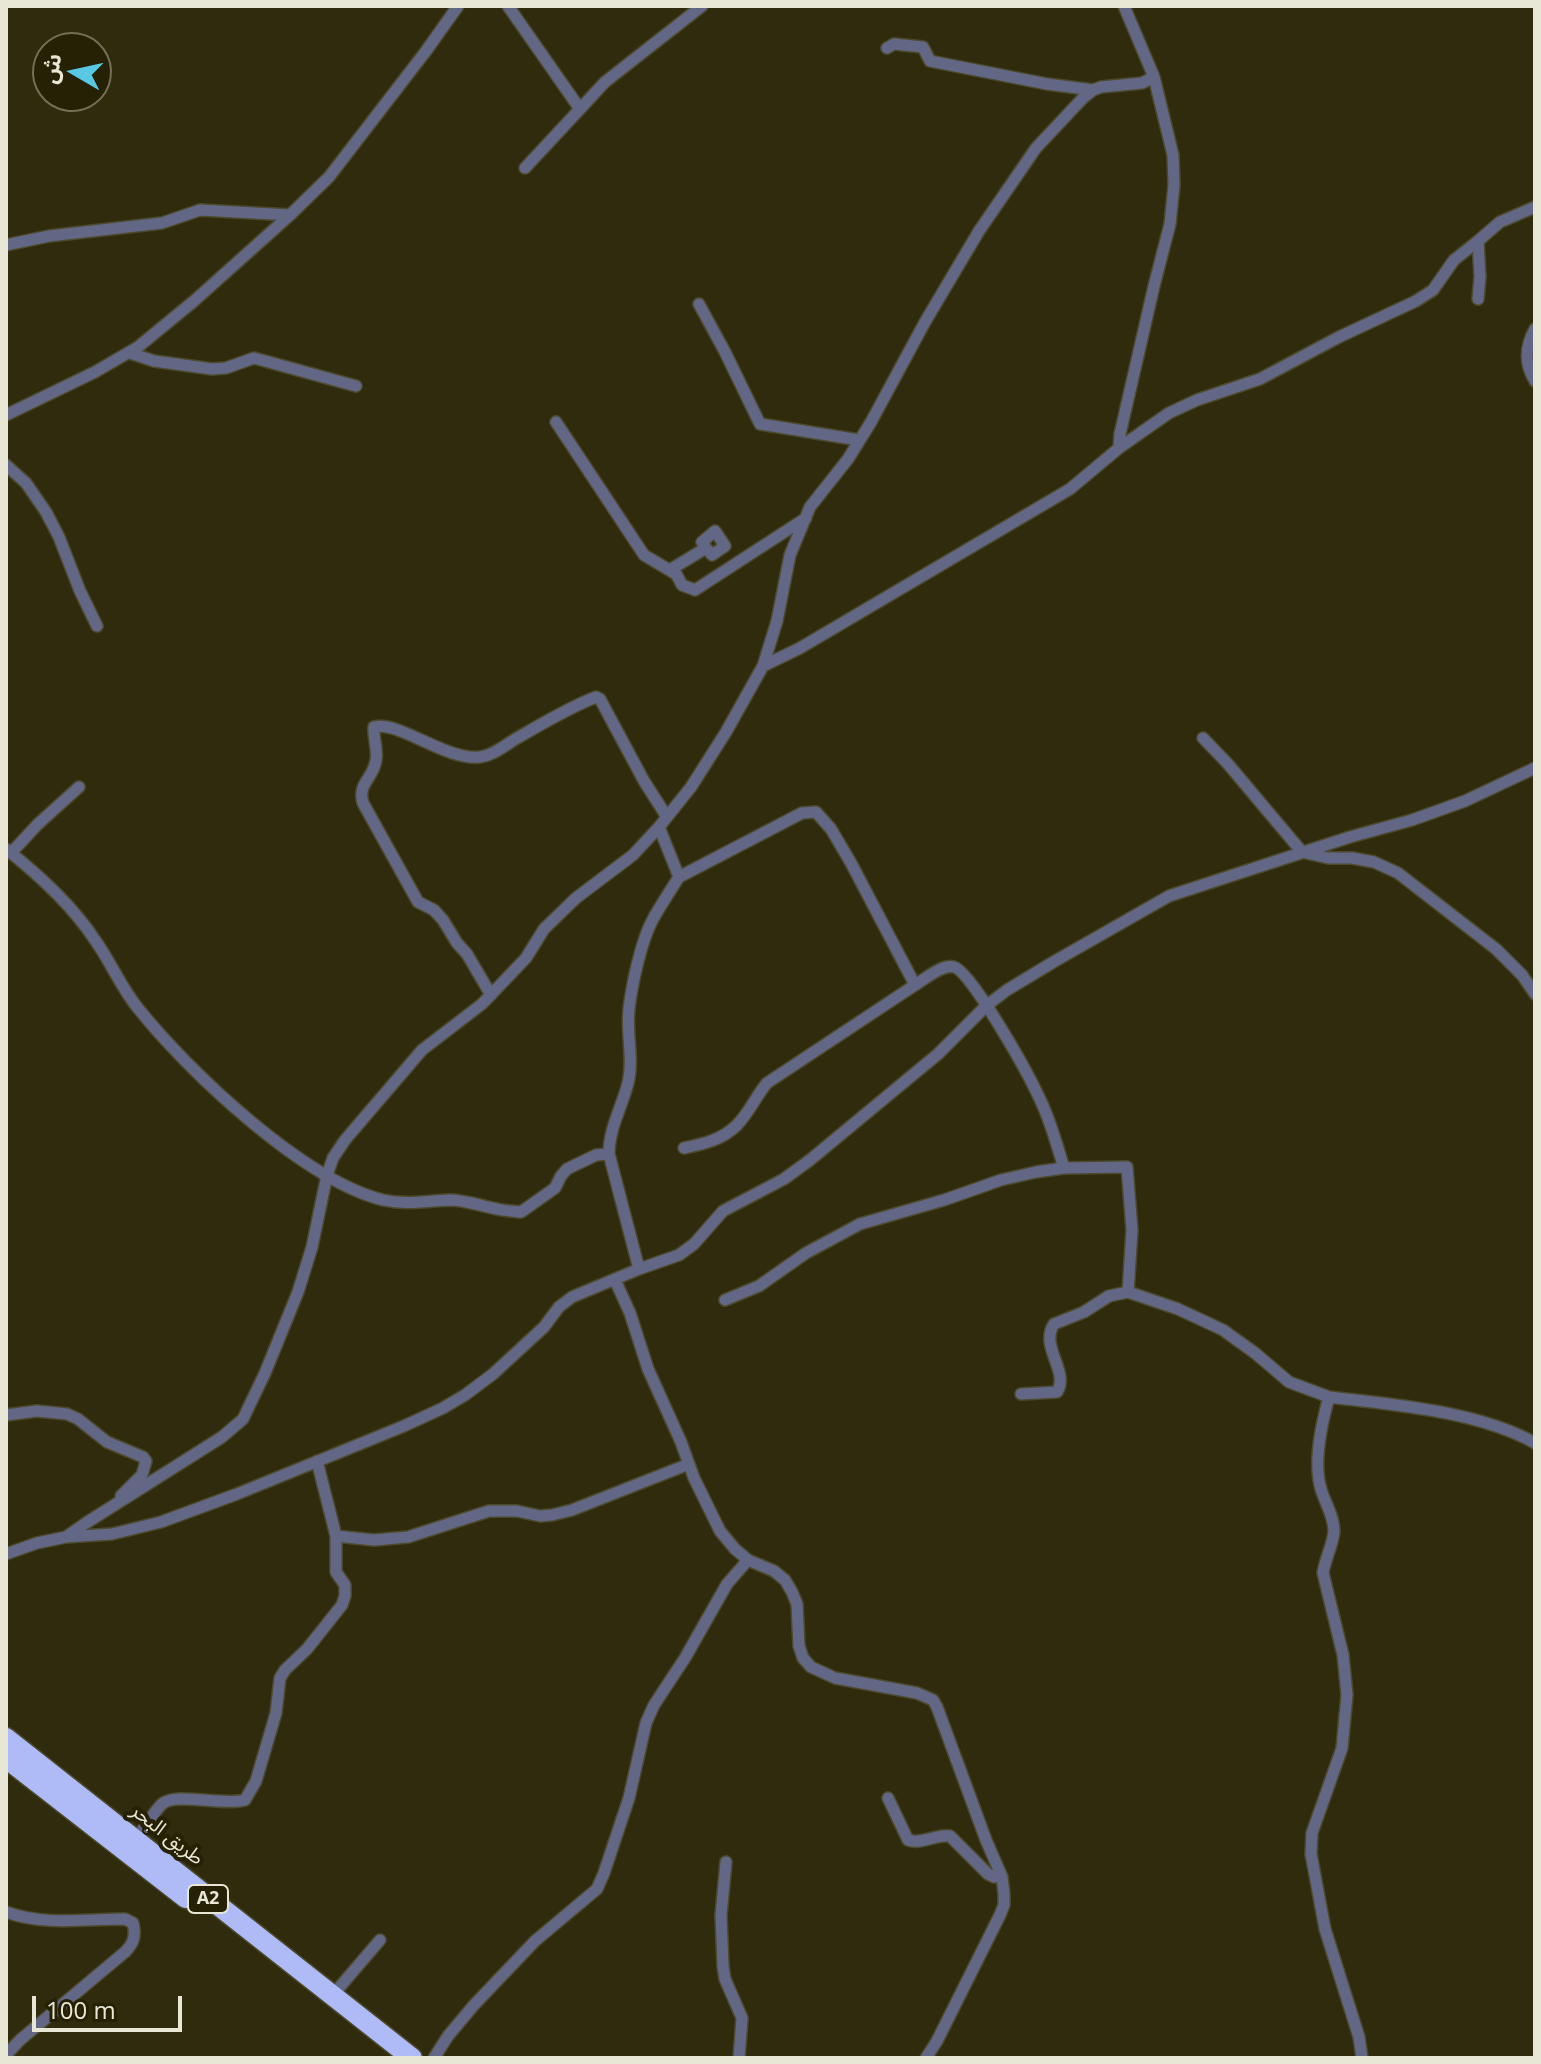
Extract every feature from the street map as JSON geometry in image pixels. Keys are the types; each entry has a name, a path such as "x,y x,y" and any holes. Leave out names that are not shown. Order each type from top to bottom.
{"highway":[{"name":"طريق البحر","path":"6,1738 412,2058"},
{"name":"طريق البحر","path":"6,1758 390,2058"}],"street":[{"path":"6,415 130,353 194,301 290,215 329,177 458,6"},
{"path":"508,6 580,109"},
{"path":"525,168 605,82 702,6"},
{"path":"1119,448 1170,224 1174,185 1173,155 1154,77 1124,6"},
{"path":"887,48 894,44 923,47 930,61 1093,90 1112,84 1142,83 1154,77"},
{"path":"66,1537 222,1437 243,1419 298,1292 333,1158 422,1050 482,1004 526,958 544,929 576,898 633,855 691,787 763,666 777,621 790,555 810,507 848,459 925,322 1013,180 1036,148 1093,90"},
{"path":"763,666 800,648 1070,489 1119,448 1169,413 1260,379 1416,301 1433,290 1454,260 1500,222 1535,207"},
{"path":"6,245 49,236 162,223 200,210 290,215"},
{"path":"1478,241 1478,299"},
{"path":"699,304 760,424 859,440"},
{"path":"1535,329 1527,345 1529,371 1535,381"},
{"path":"130,353 154,361 212,369 226,368 254,358 356,386"},
{"path":"556,422 644,555 677,575"},
{"path":"6,465 26,483 46,512 97,626"},
{"path":"706,548 673,568 682,585 695,590 806,518"},
{"path":"491,995 443,920 434,910 418,902 363,803 361,790 376,760 374,727 377,725 447,751 479,757 493,753 596,697 600,699 663,822 679,877"},
{"path":"1203,738 1302,852 1374,862 1398,873 1496,949 1522,975 1535,994"},
{"path":"6,1554 66,1537 112,1534 161,1522 404,1426 465,1395 508,1361 572,1297 679,1255 694,1244 723,1211 784,1179 810,1160 938,1054 986,1006 1007,990 1169,896 1425,816 1535,768"},
{"path":"79,787 9,851 72,909 94,937 135,1004 165,1040 249,1119 302,1160 348,1187 381,1199 411,1204 450,1200 521,1212 555,1188 567,1169 596,1155 609,1154"},
{"path":"639,1269 609,1154 611,1132 629,1081 628,1011 637,967 651,922 679,877 792,818 806,812 816,812 831,829 851,863 915,985"},
{"path":"684,1148 723,1136 738,1124 767,1083 915,985 946,967 954,967 961,971 1000,1026 1037,1091 1064,1168"},
{"path":"725,1300 759,1286 806,1253 860,1224 1001,1180 1064,1168 1127,1167 1132,1230 1128,1292"},
{"path":"615,1280 630,1313 648,1369 720,1531 748,1560 774,1571 785,1580 797,1604 799,1646 803,1658 811,1667 835,1678 917,1693 933,1700 1001,1875 1004,1905 926,2058"},
{"path":"1021,1394 1052,1394 1061,1388 1049,1333 1054,1324 1084,1312 1116,1293 1128,1292 1178,1309 1223,1330 1300,1388 1329,1397 1462,1417 1500,1426 1535,1443"},
{"path":"1329,1397 1318,1476 1334,1529 1323,1573 1343,1655 1347,1695 1342,1748 1312,1833 1311,1854 1325,1929 1359,2037 1362,2058"},
{"path":"6,1415 37,1411 67,1414 107,1442 143,1457 146,1461 142,1475 109,1508"},
{"path":"135,1841 166,1801 173,1798 234,1803 245,1800 256,1781 276,1713 280,1678 342,1605 346,1590 336,1572 336,1536 317,1461"},
{"path":"336,1536 374,1540 408,1537 489,1511 552,1515 689,1464"},
{"path":"6,1541 22,1548"},
{"path":"434,2058 474,2005 535,1941 597,1889 629,1798 646,1723 654,1705 727,1584 748,1560"},
{"path":"888,1798 908,1840 914,1842 950,1836 988,1874 994,1877 1001,1875"},
{"path":"726,1862 721,1915 723,1966 725,1979 742,2018 739,2058"},
{"path":"6,1912 41,1921 125,1919 133,1923 135,1930 134,1943 125,1952 6,2055"},
{"path":"332,1996 380,1940"}]}
